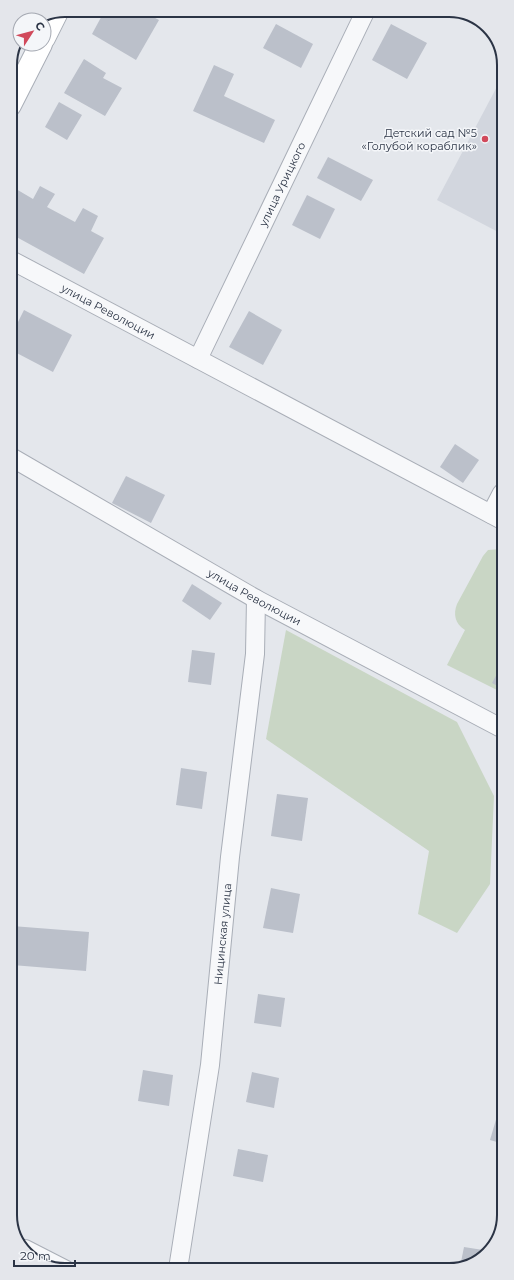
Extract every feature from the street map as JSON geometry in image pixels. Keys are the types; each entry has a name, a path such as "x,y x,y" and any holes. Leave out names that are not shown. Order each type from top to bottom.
{"street":[{"name":"улица Урицкого","path":"198,359 363,17"},
{"path":"17,91 37,52"},
{"name":"улица Революции","path":"17,263 497,517"},
{"name":"улица Революции","path":"17,460 256,599 497,726"},
{"name":"Ницинская улица","path":"179,1263 210,1065 230,857 255,654 256,599"}],"shaded area":[{"name":"Детский сад №5 «Голубой кораблик»","path":"497,87 497,231 437,200"}],"green space":[{"path":"497,549 497,690 447,665 465,630 457,622 455,611 457,604 483,556 488,550"},
{"path":"286,630 457,722 494,796 490,884 457,933 418,914 429,851 266,739"}],"building":[{"path":"101,17 153,17 159,20 136,60 92,34"},
{"path":"276,24 313,44 301,68 263,48"},
{"path":"391,24 427,43 407,79 372,60"},
{"path":"84,59 106,73 103,78 122,88 105,116 64,93"},
{"path":"214,65 234,74 224,96 275,120 264,143 193,111"},
{"path":"59,102 82,115 67,140 45,127"},
{"path":"328,157 373,180 361,201 317,178"},
{"path":"40,186 55,194 47,207 75,222 83,208 98,216 91,231 104,238 84,274 17,237 17,190 33,199"},
{"path":"307,195 335,209 320,239 292,225"},
{"path":"24,310 72,335 53,372 17,353 17,324"},
{"path":"249,311 282,330 263,365 229,347"},
{"path":"455,444 479,460 463,483 440,467"},
{"path":"126,476 165,495 151,523 112,503"},
{"path":"192,584 222,603 210,620 182,601"},
{"path":"192,650 215,653 211,685 188,682"},
{"path":"497,674 497,686 492,683"},
{"path":"181,768 207,772 202,809 176,805"},
{"path":"277,794 308,798 302,841 271,836"},
{"path":"271,888 300,894 293,933 263,928"},
{"path":"17,926 89,932 86,971 17,965"},
{"path":"258,994 285,998 281,1027 254,1023"},
{"path":"143,1070 173,1075 169,1106 138,1101"},
{"path":"252,1072 279,1078 274,1108 246,1102"},
{"path":"497,1116 497,1142 490,1140"},
{"path":"238,1149 268,1155 263,1182 233,1176"},
{"path":"464,1247 482,1250 470,1258 461,1261"}],"place":[{"name":"Детский сад №5 «Голубой кораблик»","path":"485,139"}]}
